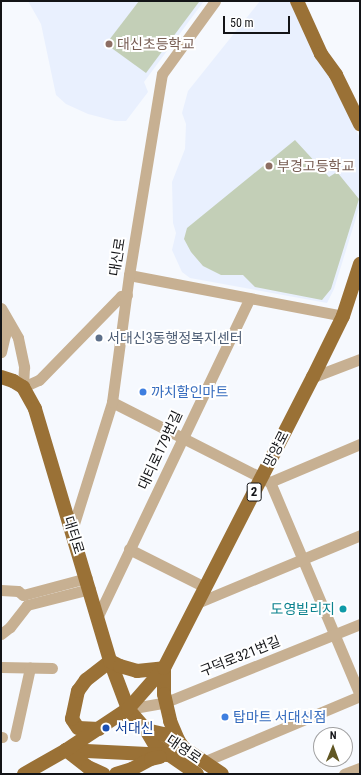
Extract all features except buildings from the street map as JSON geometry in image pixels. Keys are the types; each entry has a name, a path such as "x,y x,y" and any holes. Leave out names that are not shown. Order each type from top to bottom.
{"main road":[{"path":"297,1 321,54 336,75"},
{"path":"306,1 328,50 336,75 360,124"},
{"name":"망양로","path":"128,709 164,668 205,587 266,480 313,377 343,316 360,266"},
{"path":"1,377 13,381 23,387"},
{"name":"대티로","path":"23,387 30,397 35,409 98,616 110,661 128,709"},
{"path":"99,729 78,728 72,719 78,691 86,680 110,661 120,666 137,671 164,668 166,702 174,732 184,749"},
{"path":"128,709 146,730 154,745 192,769"},
{"name":"2","path":"24,774 66,750 128,709"},
{"name":"대영로","path":"146,730 163,734 184,749 192,769 222,774"},
{"path":"66,750 168,755"},
{"path":"66,750 88,767 103,774"},
{"path":"116,774 132,769 151,759 168,755"}],"street":[{"name":"대신로","path":"72,530 112,402 129,275 162,74 215,1"},
{"path":"129,275 343,316"},
{"path":"2,310 18,338 24,367 23,387 39,380 121,296 127,295"},
{"name":"대티로179번길","path":"98,616 182,437 250,298"},
{"path":"1,352 5,335 2,310"},
{"path":"313,377 360,359"},
{"path":"112,402 266,480 303,558 360,695 192,769"},
{"path":"266,480 360,444"},
{"path":"197,604 360,535"},
{"path":"129,549 205,587"},
{"path":"1,590 18,591 23,595 88,584"},
{"path":"1,634 10,627 27,605 88,584"},
{"name":"구덕로321번길","path":"128,709 166,702 360,624"},
{"path":"1,667 52,668"},
{"path":"15,736 30,668"},
{"path":"344,774 360,768"}],"shaded area":[{"name":"대신초등학교","path":"28,1 204,1 144,82 148,92 126,121 115,121 88,114 66,104 56,95 41,24"},
{"name":"부경고등학교","path":"260,1 291,1 360,138 360,205 334,289 327,303 190,278 182,272 172,250 176,233 173,223 172,182 185,149 186,124 182,113 188,91"}],"green space":[{"path":"139,1 199,2 146,73 106,44"},
{"path":"295,140 329,177 337,172 359,199 331,289 322,300 255,287 243,275 221,275 203,266 191,252 184,239 187,228"}],"place":[{"name":"대신초등학교","path":"109,44"},
{"name":"부경고등학교","path":"269,166"},
{"name":"서대신3동행정복지센터","path":"99,338"},
{"name":"까치할인마트","path":"143,392"},
{"name":"도영빌리지","path":"343,609"},
{"name":"탑마트 서대신점","path":"225,717"},
{"name":"서대신","path":"106,728"}]}
